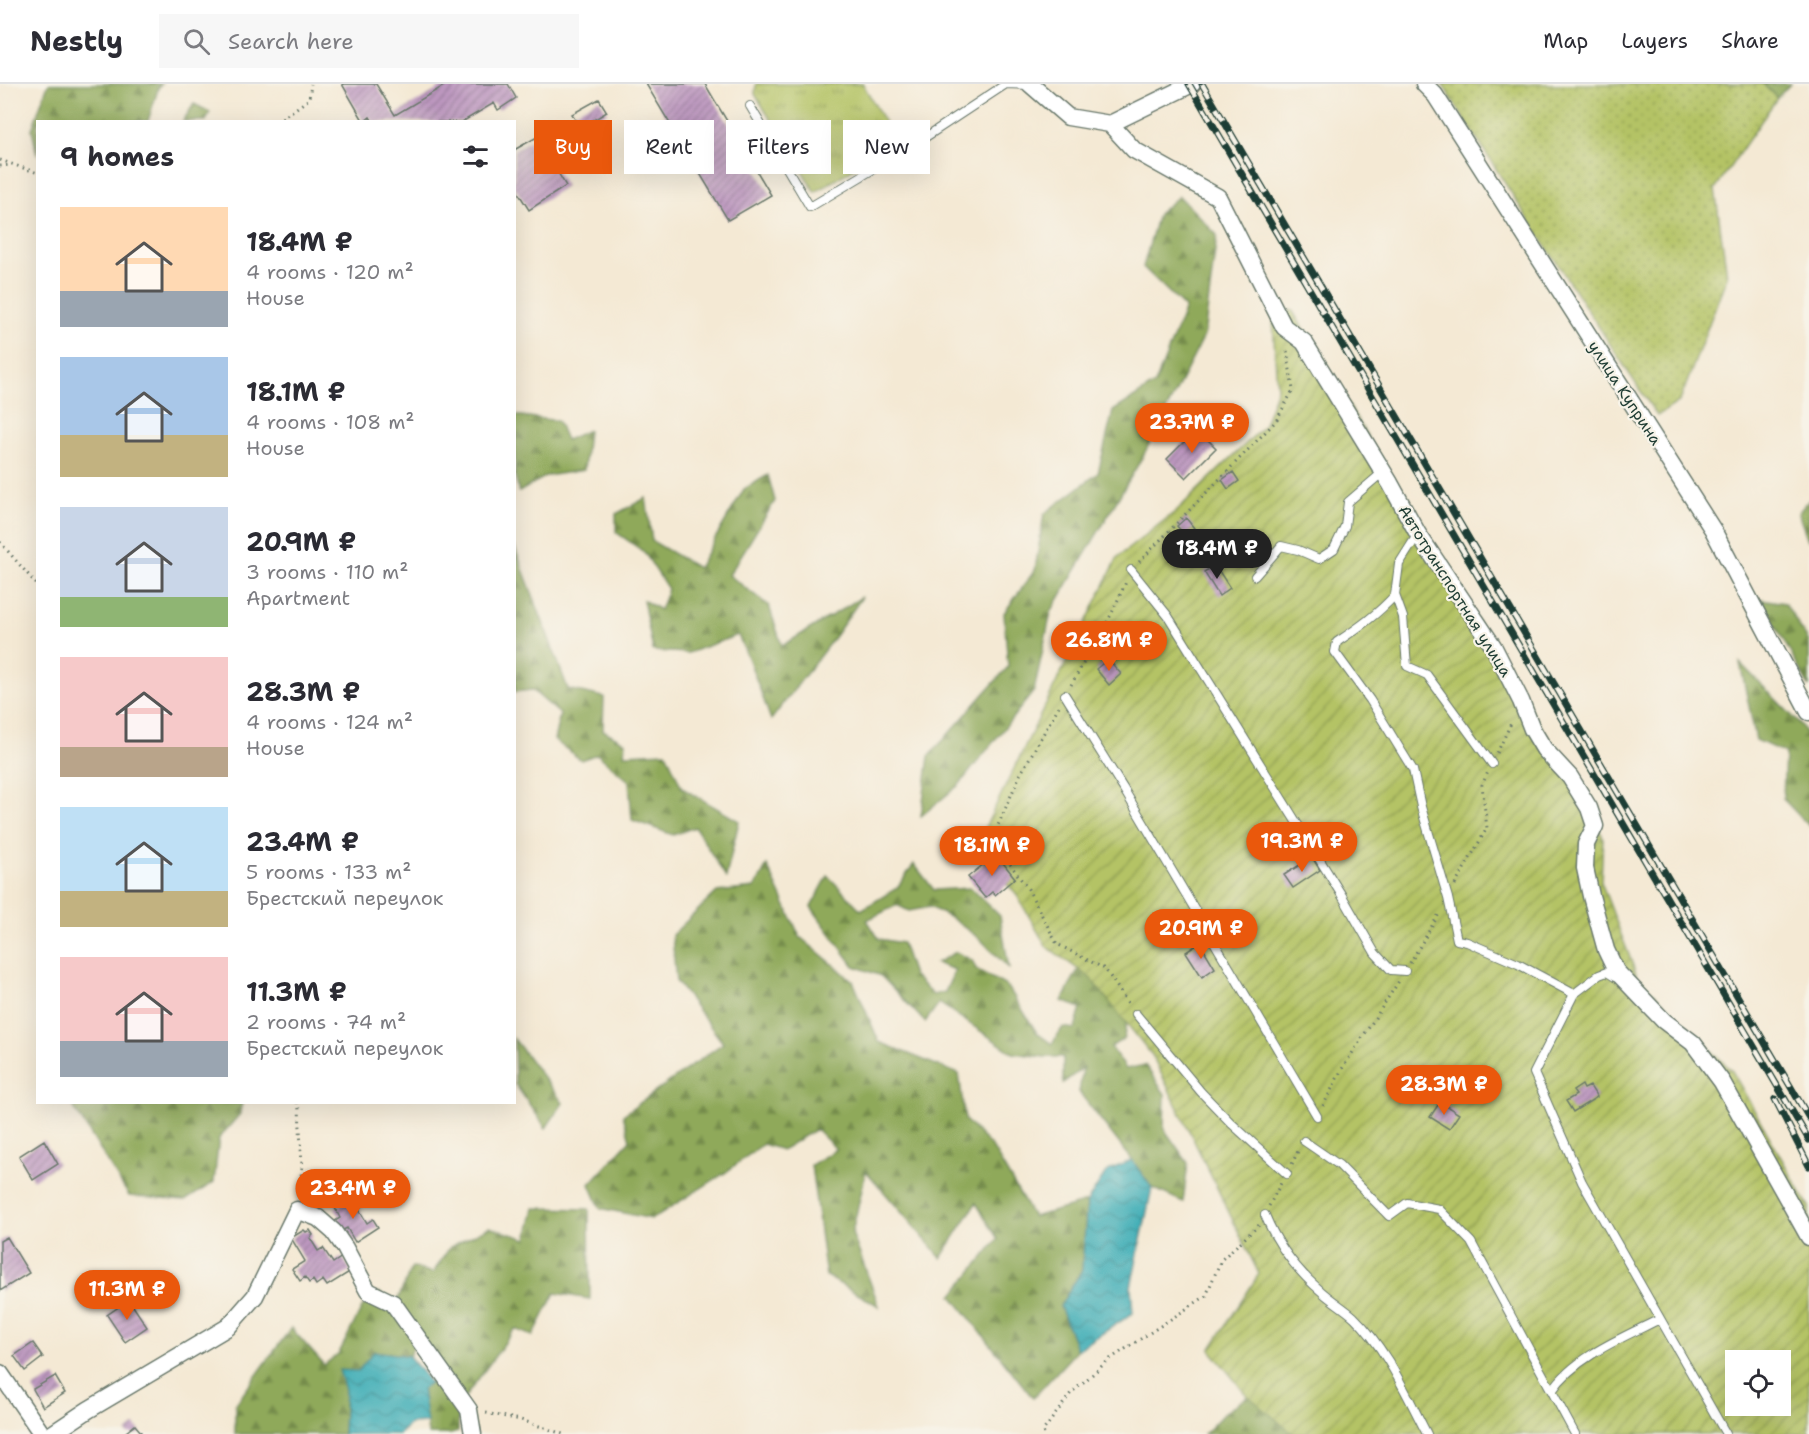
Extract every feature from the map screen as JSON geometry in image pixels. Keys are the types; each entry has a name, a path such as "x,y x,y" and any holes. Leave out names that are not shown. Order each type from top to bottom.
{"street":[{"path":"1030,85 1068,117 1110,124 1192,84"},
{"name":"улица Куприна","path":"1424,84 1441,105 1713,530 1809,712"},
{"name":"Автотранспортная улица","path":"1110,124 1134,150 1218,197 1284,327 1304,342 1418,534 1492,646 1521,701 1532,729 1544,748 1570,777 1590,808 1595,826 1586,844 1585,868 1606,950 1616,971 1664,1021 1693,1043 1722,1082 1809,1237"},
{"path":"52,1434 87,1410 228,1327 255,1296 297,1210 318,1218 334,1232 368,1292 393,1303 469,1410 473,1434"},
{"path":"0,1373 42,1434"}],"lane":[{"path":"750,106 810,207 912,146 1006,84 1030,85"},
{"path":"1255,576 1281,546 1319,559 1334,549 1345,526 1348,502 1383,472"},
{"path":"1418,534 1399,564 1395,595 1403,617 1407,666 1427,675 1492,764"},
{"path":"1131,570 1168,616 1341,894 1375,953 1391,970 1405,971"},
{"path":"1395,595 1382,610 1337,642 1335,652 1370,700 1413,770 1421,807 1448,898 1457,940 1467,942 1518,964 1574,994"},
{"path":"1065,695 1124,788 1317,1116"},
{"path":"1629,985 1607,972 1599,975 1574,994 1534,1073 1582,1182 1726,1434"},
{"path":"1136,1014 1201,1092 1287,1174"},
{"path":"1304,1141 1339,1165 1389,1216 1407,1203 1439,1209 1471,1242 1575,1434"},
{"path":"1265,1215 1280,1244 1296,1267 1321,1291 1354,1317 1374,1340 1396,1374 1427,1434"},
{"path":"1552,1391 1568,1371 1604,1348 1660,1319"}],"path":[{"path":"280,120 309,99 311,84"},
{"path":"0,160 36,172"},
{"path":"0,165 13,165"},
{"path":"1136,1014 1105,969 1057,944 1028,889 992,838 1020,775 1111,615 1131,570 1276,421 1293,390 1284,327"},
{"path":"0,542 36,584"},
{"path":"297,1210 302,1167 298,1104"},
{"path":"469,1410 521,1420 563,1434"}],"green space":[{"path":"48,84 162,84 159,86 148,120 36,120 36,150 32,129"},
{"path":"756,84 863,84 883,120 843,120 845,174 815,192 804,174 831,174 831,120 771,120 755,94"},
{"path":"1442,84 1763,84 1777,98 1715,189 1727,276 1680,401 1657,416"},
{"path":"1763,84 1790,84 1777,98"},
{"path":"194,104 210,112 206,120 184,120"},
{"path":"1179,196 1217,235 1204,336 1142,458 1051,612 1034,691 959,785 921,816 929,756 1008,667 1004,613 1035,570 1044,514 1098,473 1113,411 1155,384 1185,308 1143,267 1158,214"},
{"path":"1292,310 1546,736 1603,837 1601,882 1637,976 1732,1071 1809,1207 1809,1434 1293,1434 1246,1394 1210,1350 1259,1274 1152,1055 1090,978 1046,946 1015,892 973,852 1118,557 1176,511 1263,427 1277,389 1273,321"},
{"path":"516,415 558,421 566,440 588,430 584,470 546,476 519,492 516,480"},
{"path":"768,475 775,501 729,575 769,606 782,646 862,597 771,720 738,635 688,653 653,651 643,600 660,610 668,589 644,552 616,532 616,514 646,498 652,541 698,568 744,489"},
{"path":"1809,500 1809,538 1808,540 1798,513"},
{"path":"516,550 568,689 604,697 603,730 626,743 624,754 666,752 682,788 739,821 726,877 695,827 673,835 632,820 629,781 597,754 581,760 554,740 560,714 532,690 516,692"},
{"path":"1761,599 1785,603 1809,642 1809,687"},
{"path":"1740,663 1802,726 1809,739 1809,826 1783,799 1785,753 1756,740"},
{"path":"914,864 934,890 971,888 1000,916 1009,968 980,939 951,918 930,907 909,911 897,905 867,920 879,939 902,943 913,975 933,995 945,992 955,970 936,963 956,952 972,960 976,969 1008,987 1037,1033 1052,1044 1063,1027 1075,1029 1081,1008 1062,1001 1102,923 1133,967 1124,1038 1111,1047 1126,1069 1145,1065 1165,1094 1164,1129 1188,1163 1183,1202 1152,1188 1079,1092 1083,1068 1063,1083 1063,1057 1013,1053 939,1003 925,1022 881,976 854,966 811,907 828,876 861,910 897,888"},
{"path":"767,865 800,937 853,981 879,1042 959,1074 965,1120 992,1147 1033,1217 1087,1202 1082,1270 1060,1306 1077,1350 1033,1398 952,1296 998,1239 976,1203 941,1258 866,1171 852,1233 879,1306 826,1276 811,1165 836,1149 816,1129 782,1150 763,1144 725,1173 652,1219 600,1208 590,1184 630,1140 623,1115 723,1043 676,981 672,935 717,892 755,888"},
{"path":"516,1042 563,1103 546,1128 516,1085"},
{"path":"72,1104 242,1104 240,1114 219,1138 214,1182 185,1201 129,1196"},
{"path":"534,1208 589,1209 590,1299 555,1293 533,1336 515,1329 459,1405 458,1432 428,1434 422,1389 446,1373 419,1336 409,1356 374,1351 345,1390 343,1434 235,1434 235,1405 291,1328 324,1365 339,1353 363,1306 379,1292 394,1308 412,1267 433,1273 450,1247 489,1227 527,1239"},
{"path":"1265,1384 1364,1434 1204,1434 1224,1413"}],"water":[{"path":"1132,1160 1152,1188 1131,1287 1133,1313 1077,1350 1060,1306 1082,1270 1087,1202 1107,1171"},
{"path":"374,1351 409,1356 431,1383 422,1389 427,1423 410,1424 399,1434 343,1434 345,1390 339,1370 358,1371"}],"building":[{"path":"342,84 376,84 395,115 447,84 508,84 516,98 498,110 494,103 465,120 372,120 370,117 363,120"},
{"path":"646,84 705,84 726,120 726,174 759,174 771,195 728,220 700,174 714,174 714,120 668,120"},
{"path":"599,99 607,112 594,120 575,120 572,114"},
{"path":"534,139 534,174 559,174 566,186 529,210 516,189 516,149"},
{"path":"1197,429 1216,448 1186,478 1167,459"},
{"path":"1233,472 1239,481 1228,489 1222,480"},
{"path":"1186,518 1194,528 1185,536 1177,526"},
{"path":"1215,565 1230,588 1219,596 1204,572"},
{"path":"1108,659 1121,674 1109,685 1096,669"},
{"path":"996,854 1015,878 995,895 992,892 985,898 968,877"},
{"path":"1312,857 1320,870 1293,888 1284,875"},
{"path":"1200,943 1215,968 1202,977 1186,952"},
{"path":"1582,1085 1584,1089 1590,1086 1597,1097 1573,1112 1566,1101 1576,1095 1573,1091"},
{"path":"1440,1102 1459,1114 1449,1129 1430,1117"},
{"path":"44,1140 58,1164 33,1180 19,1156"},
{"path":"358,1194 364,1205 358,1208 367,1223 373,1219 378,1227 355,1242 347,1228 343,1230 346,1233 340,1237 332,1223 340,1218 335,1208"},
{"path":"304,1230 306,1232 310,1230 313,1235 310,1238 318,1251 323,1248 333,1263 342,1257 351,1271 327,1286 323,1280 316,1285 313,1280 309,1283 305,1277 300,1281 292,1269 305,1261 291,1238"},
{"path":"7,1237 29,1273 0,1291 0,1241"},
{"path":"129,1300 147,1327 125,1342 107,1315"},
{"path":"33,1343 43,1357 25,1371 14,1356"},
{"path":"55,1376 65,1393 43,1407 33,1389"},
{"path":"135,1425 141,1432 139,1434 126,1432"}],"railway":[{"path":"1189,84 1809,1140"},
{"path":"1202,84 1809,1118"},
{"path":"1775,1099 1809,1166"}]}
